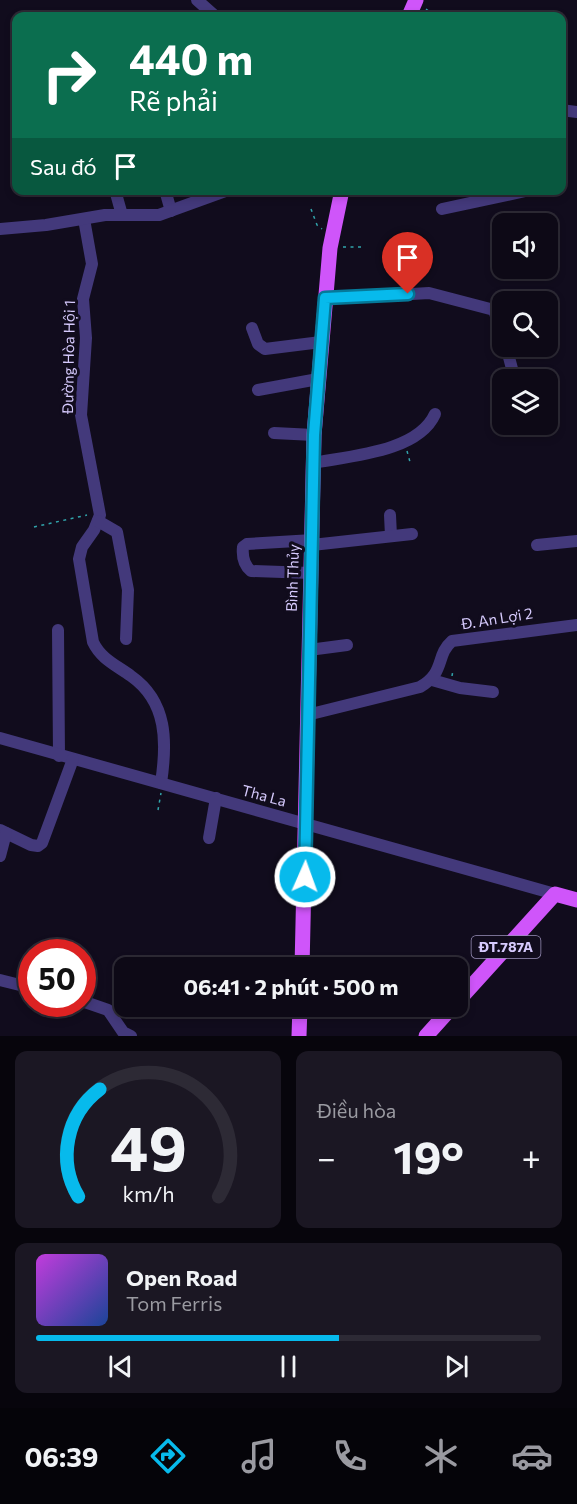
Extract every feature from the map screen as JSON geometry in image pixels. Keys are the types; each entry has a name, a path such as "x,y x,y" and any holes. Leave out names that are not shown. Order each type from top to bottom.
{"main road":[{"name":"Bình Thủy","path":"302,957 314,435 331,242 341,195"},
{"path":"555,894 577,900"},
{"name":"ĐT.787A","path":"468,990 555,894"},
{"path":"299,1036 300,1017"},
{"path":"426,1036 443,1017"}],"street":[{"path":"197,0 211,12"},
{"path":"116,195 122,215"},
{"path":"166,195 171,211"},
{"path":"0,229 122,215 151,216 214,195"},
{"path":"442,209 480,196"},
{"name":"Đường Hòa Hội 1","path":"84,219 92,264 84,299 86,338 81,415 99,517"},
{"path":"325,298 439,294 492,309"},
{"path":"252,328 260,348 321,342"},
{"path":"258,390 318,379"},
{"path":"313,463 374,451 405,442 425,430 435,414"},
{"path":"274,433 314,435"},
{"path":"390,515 391,536"},
{"path":"126,639 128,590 117,532 99,517 82,547 80,559 93,642 99,654 134,678 161,713 166,747 162,783"},
{"path":"312,573 251,571 246,566 242,553 243,547 247,544 312,542 412,534"},
{"path":"537,545 577,541"},
{"name":"Đ. An Lợi 2","path":"432,680 438,673 444,651 452,641 577,625"},
{"path":"58,630 59,756"},
{"path":"309,650 347,645"},
{"path":"307,715 408,692 432,680 460,688 493,692"},
{"name":"Tha La","path":"0,738 555,894"},
{"path":"0,856 3,831 31,845 38,846 42,843 73,759"},
{"path":"209,838 216,798"},
{"path":"0,980 18,984"},
{"path":"96,1006 108,1010 123,1032 131,1036"}],"path":[{"path":"311,209 317,225 331,242 363,247"},
{"path":"34,527 99,517"},
{"path":"158,810 162,783"}],"route":[{"path":"305,877 314,435 325,298 408,294"}]}
